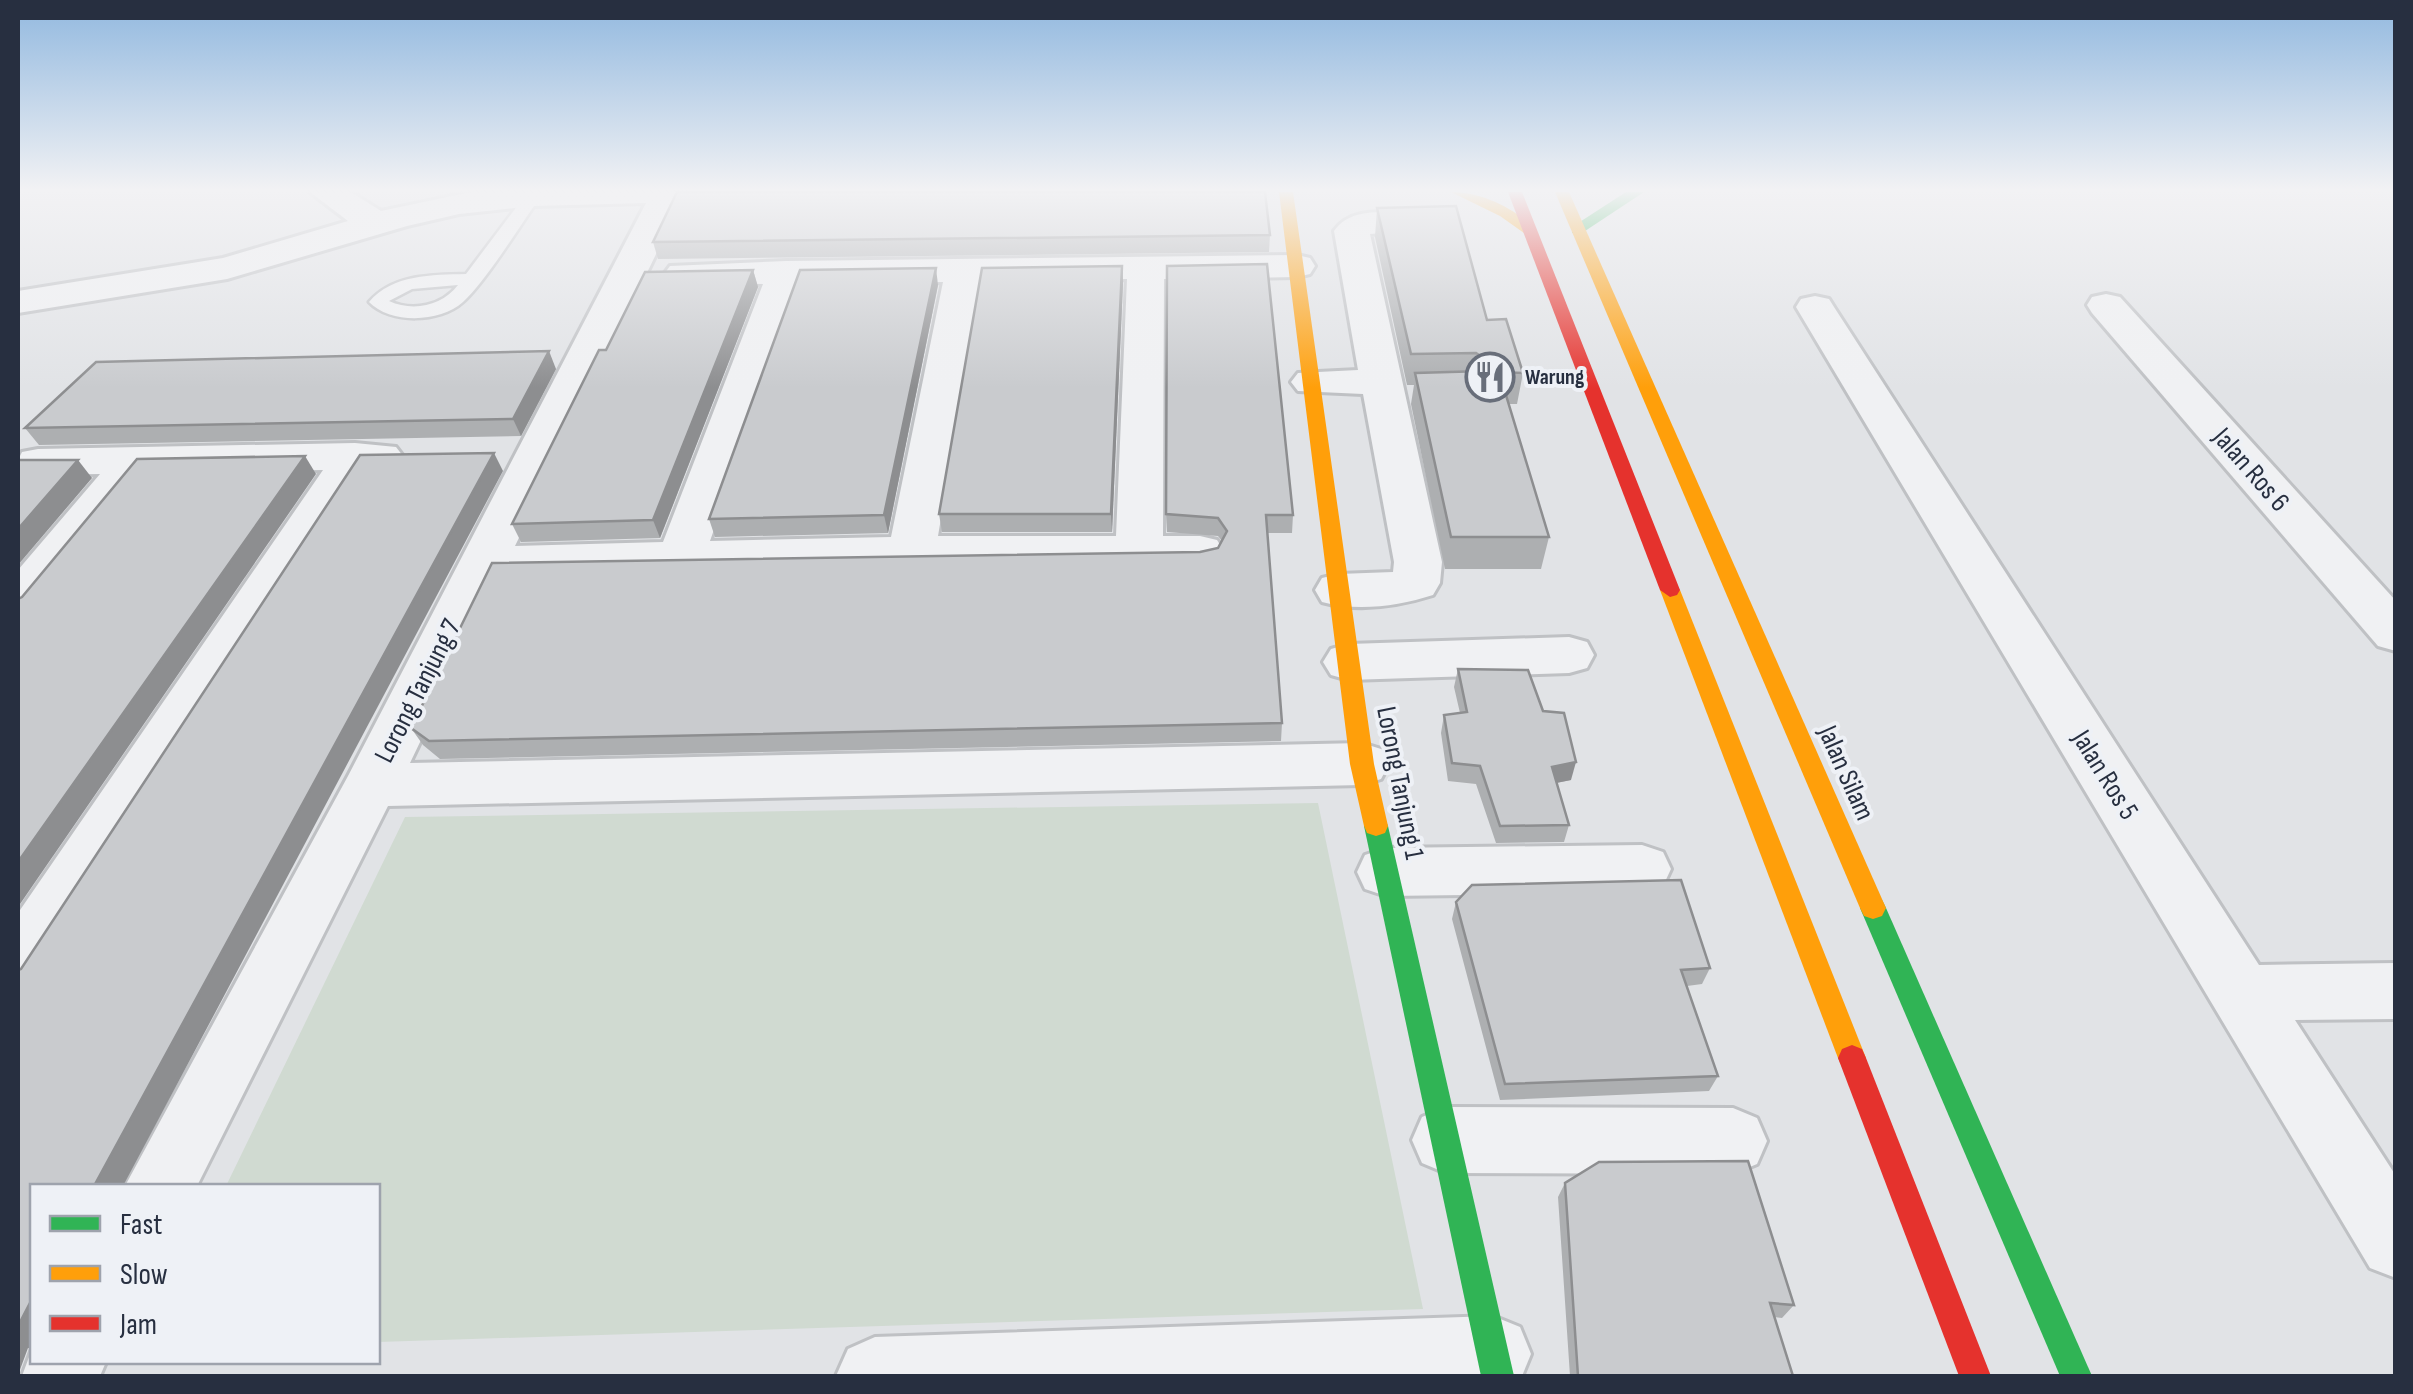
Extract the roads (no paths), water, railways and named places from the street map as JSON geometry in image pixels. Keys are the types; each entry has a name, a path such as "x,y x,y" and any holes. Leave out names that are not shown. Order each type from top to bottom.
{"main road":[{"name":"Lorong Tanjung 1","path":"1296,257 1362,764 1496,1366"},
{"path":"1540,257 1975,1376"},
{"name":"Jalan Silam","path":"1589,257 2076,1376"}],"street":[{"path":"18,302 227,268 265,257"},
{"name":"Lorong Tanjung 7","path":"161,1184 484,562 518,454 637,257"},
{"path":"1339,590 1400,588 1416,583 1418,562 1389,390 1358,257"},
{"path":"629,274 1297,266"},
{"path":"1139,550 1146,268"},
{"path":"912,552 964,270"},
{"path":"681,558 786,272"},
{"name":"Jalan Ros 6","path":"2106,305 2396,634"},
{"name":"Jalan Ros 5","path":"1815,307 2396,1242"},
{"path":"1312,382 1389,390"},
{"path":"38,462 427,455"},
{"path":"18,963 355,456"},
{"path":"18,601 136,460"},
{"path":"484,562 912,552 1200,552"},
{"path":"1349,662 1570,655"},
{"path":"370,784 1362,764"},
{"path":"1386,872 1642,868"},
{"path":"2240,993 2396,991"},
{"path":"1446,1140 1733,1142"},
{"path":"876,1376 1496,1366"}],"lane":[{"path":"472,278 488,257"}],"place":[{"name":"Warung","path":"1490,377"}]}
